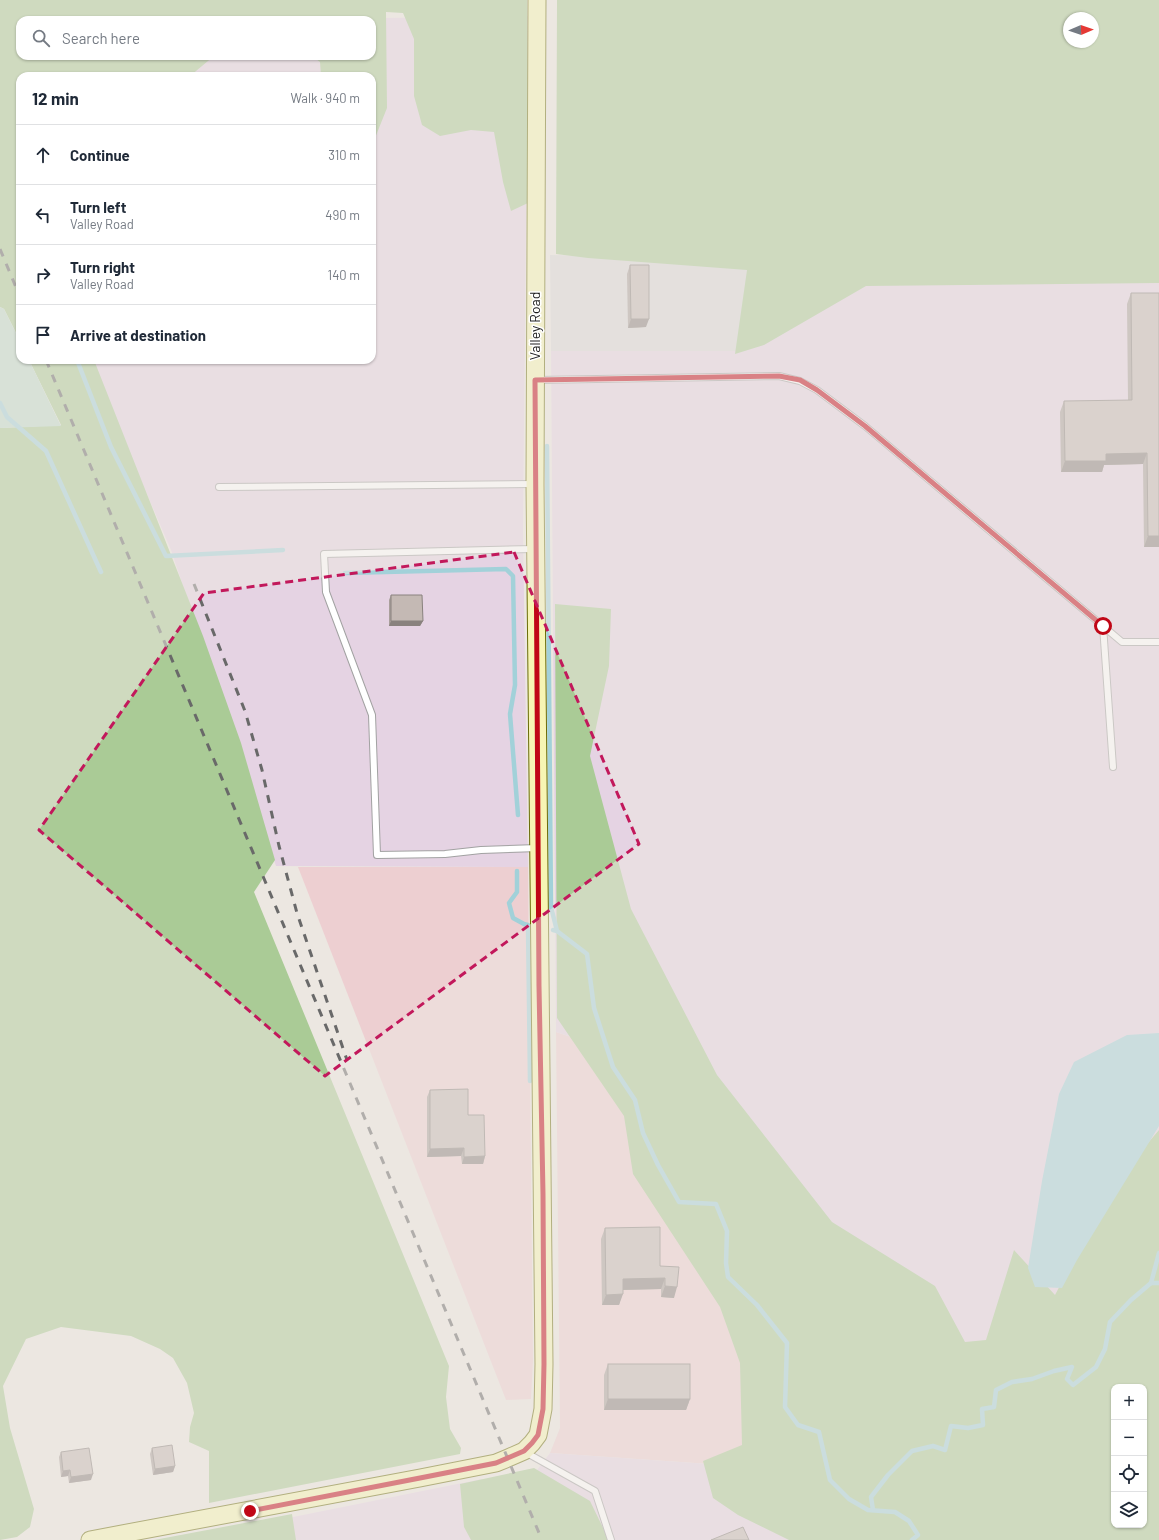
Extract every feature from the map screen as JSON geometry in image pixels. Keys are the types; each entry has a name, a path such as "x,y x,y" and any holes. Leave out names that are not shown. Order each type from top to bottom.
{"street":[{"name":"Valley Road","path":"90,1540 496,1463 524,1451 538,1435 543,1409 543,1194 535,549 537,0"}],"lane":[{"path":"535,380 779,376 800,380 817,390 865,426 1122,642 1159,642"},
{"path":"219,487 535,484"},
{"path":"535,549 324,554 326,592 372,715 377,855 445,854 481,850 538,848"},
{"path":"1103,626 1113,767"},
{"path":"524,1451 595,1491 611,1540"}],"highlighted area":[{"path":"514,552 639,844 325,1076 39,830 204,593"}],"shaded area":[{"path":"528,16 523,530 528,867 276,866 171,550 91,364 376,364 376,72 18,72 0,23 16,49 16,60 376,60 376,18"},
{"path":"1159,246 1159,1179 1043,1351 778,1354 580,1040 556,1032 551,351 746,351 747,258"},
{"path":"550,255 747,258 746,351 551,351"},
{"path":"298,867 528,867 533,1360 531,1399 506,1400"},
{"path":"556,1032 580,1040 778,1354 782,1469 550,1453 560,1428"},
{"path":"550,1453 782,1469 858,1540 562,1540 534,1474"},
{"path":"482,1479 506,1540 291,1540 283,1519"}],"green space":[{"path":"0,0 527,0 528,203 511,211 503,182 494,132 471,130 440,136 422,125 414,96 414,39 403,13 386,12 387,108 376,136 376,72 321,72 320,62 317,60 376,60 376,16 16,16 16,60 209,60 195,72 16,72 16,333 4,309 0,307"},
{"path":"557,0 1159,0 1159,283 866,286 764,345 735,354 747,270 588,258 556,254"},
{"path":"0,307 4,309 16,333 16,364 31,364 61,426 0,428"},
{"path":"31,364 96,364 203,636 241,743 275,860 254,892 449,1366 446,1397 450,1429 461,1448 460,1454 209,1503 209,1451 189,1442 190,1427 194,1413 187,1383 173,1358 160,1349 131,1336 61,1327 26,1339 3,1386 10,1428 34,1509 30,1527 17,1537 0,1540 0,428 61,425"},
{"path":"555,604 611,609 609,666 590,756 631,909 717,1075 832,1222 935,1286 965,1342 986,1340 1014,1250 1055,1295 1113,1184 1159,1130 1159,1540 789,1540 738,1515 713,1498 703,1461 742,1445 740,1363 720,1307 633,1174 624,1116 557,1018"},
{"path":"534,1468 590,1501 609,1540 471,1540 464,1527 460,1484"},
{"path":"292,1514 296,1540 154,1540"}],"water":[{"path":"1159,1033 1159,1126 1077,1260 1062,1288 1035,1287 1028,1268 1042,1181 1059,1094 1074,1062 1127,1035"}],"building":[{"path":"630,265 649,265 649,319 631,319"},
{"path":"1131,293 1159,293 1159,536 1148,536 1147,453 1106,454 1106,461 1065,461 1064,401 1132,400"},
{"path":"391,595 422,595 423,621 391,621"},
{"path":"468,1089 468,1115 484,1115 485,1156 464,1157 464,1148 430,1149 430,1090"},
{"path":"660,1227 660,1266 679,1267 677,1287 665,1286 665,1278 623,1279 623,1294 606,1295 605,1228"},
{"path":"608,1364 690,1364 690,1399 608,1399"},
{"path":"172,1445 175,1466 155,1469 152,1448"},
{"path":"89,1448 93,1474 71,1477 70,1470 63,1471 61,1452"},
{"path":"743,1527 749,1540 711,1540"}],"waterway":[{"path":"79,364 111,447 166,556 283,550"},
{"path":"0,403 7,417 46,451 101,572"},
{"path":"547,446 551,907 557,931"},
{"path":"345,573 506,569 513,576 515,685 510,714 518,815"},
{"path":"517,871 517,892 509,903 513,918 528,925 530,1081"},
{"path":"553,930 557,931 587,954 594,1008 613,1067 635,1100 643,1133 658,1165 679,1202 716,1204 727,1231 726,1263 728,1277 757,1305 787,1343 785,1407 798,1425 819,1432 830,1480 849,1499 868,1510 895,1512 909,1521 918,1535 912,1540"},
{"path":"873,1510 871,1497 888,1475 912,1451 933,1446 945,1450 951,1426 968,1428 983,1425 982,1409 994,1407 996,1390 1012,1382 1032,1379 1054,1371 1072,1367 1067,1379 1073,1385 1096,1367 1105,1349 1110,1322 1131,1300 1151,1283 1159,1253"},
{"path":"1151,1283 1159,1283"}],"railway":[{"path":"0,249 16,287"},
{"path":"48,364 542,1540"},
{"path":"194,584 245,711 262,770 279,846 297,913 347,1060"}],"route":[{"path":"250,1511 496,1463 524,1451 538,1435 543,1409 544,1364 535,549 535,380 779,376 800,380 817,390 865,426 1103,626"}]}
